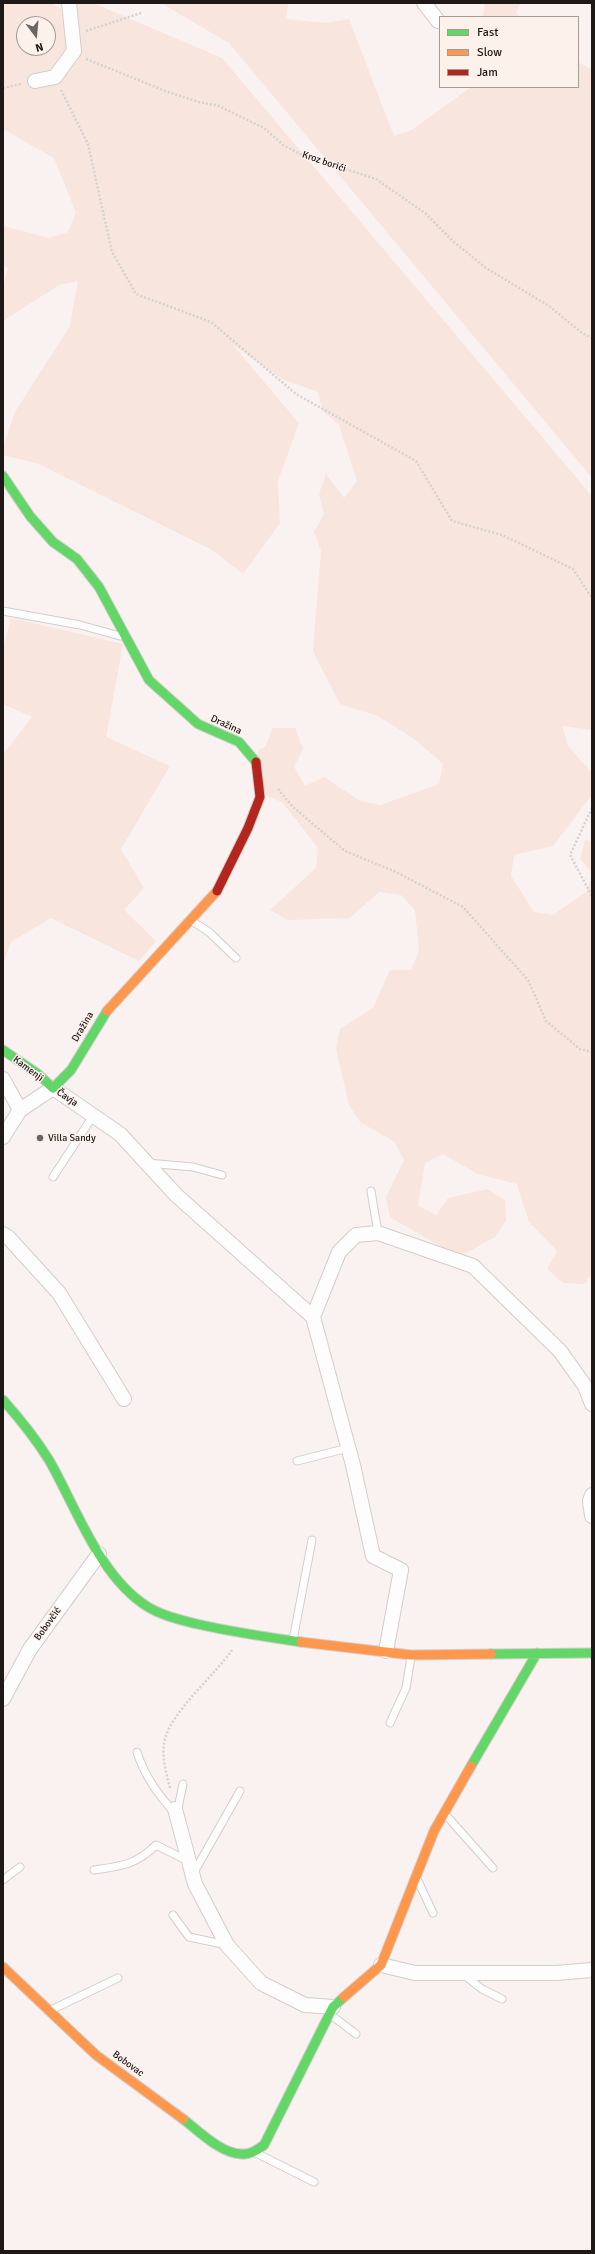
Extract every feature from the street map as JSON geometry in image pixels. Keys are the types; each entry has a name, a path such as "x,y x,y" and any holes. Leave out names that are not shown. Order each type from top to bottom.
{"street":[{"path":"35,81 55,76 74,50 69,3"},
{"path":"424,3 438,21"},
{"name":"Dražina","path":"3,476 30,516 53,542 77,559 99,587 149,680 198,724 239,742 256,762 260,797 248,828 217,891 103,1015 71,1070 53,1088"},
{"name":"Kamenji","path":"3,1050 38,1074 53,1088"},
{"path":"3,1079 20,1110"},
{"name":"Čavja","path":"3,1137 20,1110 53,1088 120,1134 176,1195 313,1317"},
{"path":"386,1651 401,1570 373,1556 348,1448 313,1317 339,1252 356,1235 378,1233 472,1266 560,1351 585,1386 592,1404"},
{"path":"3,1234 8,1237 59,1293 124,1399"},
{"path":"3,1400 21,1420 51,1466 99,1554 122,1585 148,1608 174,1618 240,1634 411,1655 592,1653"},
{"path":"592,1495 590,1501 592,1516"},
{"name":"Bobovčić","path":"3,1699 30,1649 99,1554"},
{"path":"254,2152 264,2145 332,2011 381,1965 434,1831 537,1654"},
{"path":"176,1812 195,1884 227,1945 261,1983 306,2005 332,2011"},
{"path":"381,1965 415,1974 556,1973 592,1970"},
{"name":"Bobovac","path":"3,1967 96,2055 218,2145 232,2153 243,2156 254,2152"}],"lane":[{"path":"3,611 80,625 126,637"},
{"path":"190,920 208,932 236,958"},
{"path":"53,1177 93,1116"},
{"path":"146,1162 192,1167 222,1176"},
{"path":"371,1191 378,1233"},
{"path":"296,1461 348,1448"},
{"path":"293,1640 312,1540"},
{"path":"390,1723 406,1688 411,1655"},
{"path":"137,1752 140,1763 160,1797 176,1812 183,1784"},
{"path":"192,1875 240,1791"},
{"path":"444,1813 493,1868"},
{"path":"94,1870 126,1865 144,1858 156,1845 189,1861"},
{"path":"3,1880 20,1867"},
{"path":"416,1877 433,1913"},
{"path":"173,1915 189,1937 227,1945"},
{"path":"462,1974 482,1989 502,1999"},
{"path":"50,2011 118,1978"},
{"path":"332,2011 356,2034"},
{"path":"254,2152 314,2182"}],"path":[{"path":"72,35 140,13"},
{"name":"Kroz borići","path":"74,50 87,59 112,70 198,102 219,106 264,128 283,145 300,154 376,179 425,213 454,242 486,268 516,288 549,306 582,333 592,338"},
{"path":"55,76 88,144 112,252 136,294 211,322 296,394 416,461 452,521 502,535 573,569 592,598"},
{"path":"274,784 293,807 345,851 396,872 463,907 528,980 546,1021 580,1049 592,1052"},
{"path":"592,808 570,855 592,896"},
{"path":"176,1812 165,1768 165,1739 187,1703 231,1651 240,1634"}],"shaded area":[{"path":"3,3 52,3 71,16 73,3 93,3 222,58 592,496 592,730 562,726 568,746 592,773 591,796 553,846 514,855 511,876 534,912 553,915 586,892 592,876 592,1274 584,1284 563,1283 547,1269 557,1251 529,1222 517,1184 478,1174 443,1154 425,1163 418,1206 436,1215 448,1198 487,1189 505,1200 506,1220 495,1237 459,1257 390,1217 386,1197 404,1160 395,1142 360,1122 349,1105 336,1049 340,1029 373,1008 390,970 411,970 419,951 415,910 401,895 379,892 350,918 288,920 270,910 316,868 318,848 282,802 262,794 258,750 265,747 273,728 295,728 303,749 294,767 305,786 324,777 360,801 381,805 439,784 443,764 413,738 378,716 340,704 313,651 321,551 314,532 324,514 319,494 326,474 344,498 357,481 339,425 323,411 318,392 282,379 232,344 299,423 278,481 280,523 243,574 212,550 39,464 3,455 3,447 15,412 70,326 78,281 59,285 3,321 3,287 8,269 3,264 3,226 49,238 68,232 76,213 54,158 3,129"},
{"path":"161,3 288,3 286,19 325,23 349,19 394,136 412,130 470,88 579,88 579,63 592,70 592,478 229,43"},
{"path":"485,3 521,3 516,12 518,16 483,16"},
{"path":"11,618 123,644 106,737 170,766 121,849 144,888 124,910 156,941 139,961 51,918 11,942 3,965 3,755 32,717 3,704 3,648"},
{"path":"585,840 592,841 592,873 580,859"}],"traffic: fast":[{"path":"3,476 30,516 53,542 77,559 99,587 149,680 198,724 239,742 256,762"},
{"path":"3,1050 38,1074 53,1088 71,1070 107,1011"},
{"path":"3,1400 28,1429 44,1452 103,1560 116,1578 131,1594 148,1607 178,1619 236,1632 301,1642"},
{"path":"471,1766 537,1653"},
{"path":"491,1654 592,1653"},
{"path":"183,2119 210,2141 233,2153 247,2154 264,2145 333,2007 344,1997"}],"traffic: slow":[{"path":"107,1011 217,891"},
{"path":"301,1642 411,1655 491,1654"},
{"path":"344,1997 381,1965 434,1831 471,1766"},
{"path":"3,1967 96,2055 183,2119"}],"traffic: jam":[{"path":"217,891 248,828 260,797 256,762"}],"place":[{"name":"Villa Sandy","path":"40,1138"}]}
